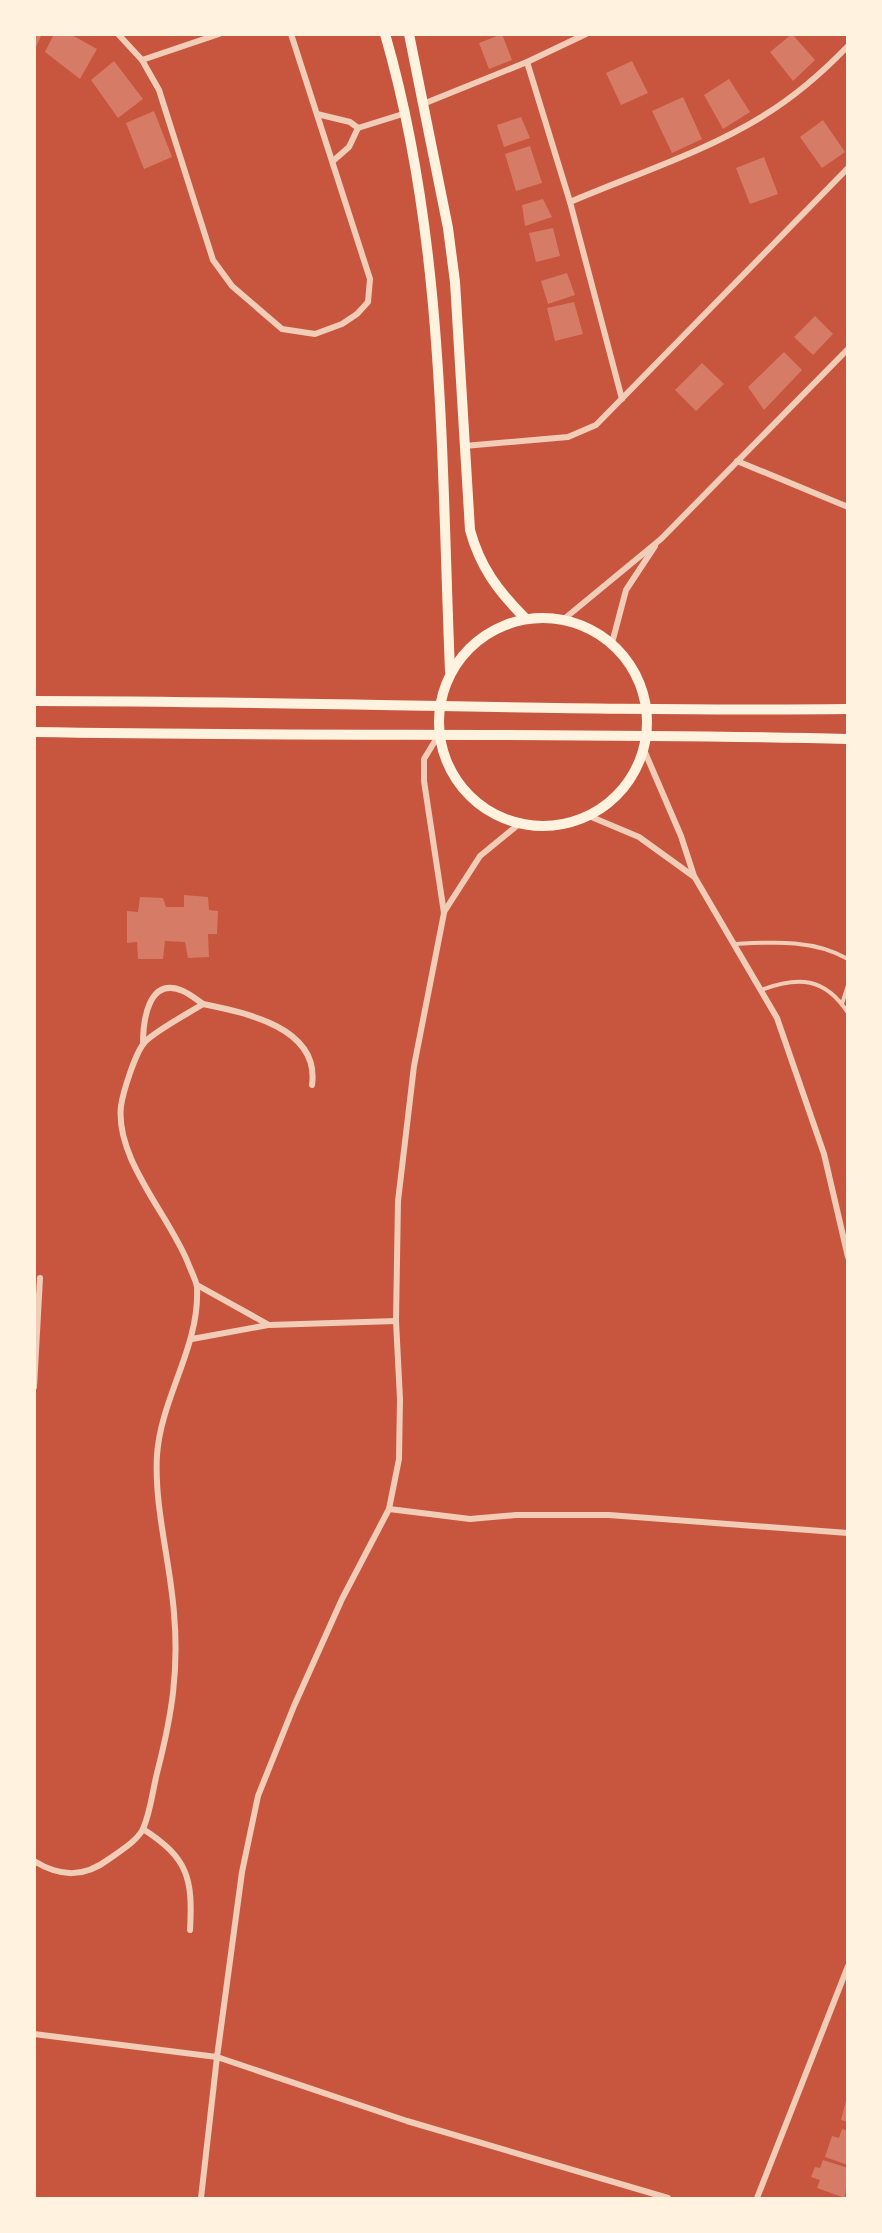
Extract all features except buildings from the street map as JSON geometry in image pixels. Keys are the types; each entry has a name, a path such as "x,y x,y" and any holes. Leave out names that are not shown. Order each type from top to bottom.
{"main road":[{"path":"385,34 406,113 426,231 435,307 450,670"},
{"path":"409,34 448,228 455,282 467,512 476,552 487,574 525,618"},
{"path":"525,618 564,619 590,628 612,643 629,662 641,684 647,709 647,734 644,750 632,777 620,792 589,816 567,824 551,826 519,824 483,809 455,781 438,736 438,705 450,670 469,646 495,628 525,618"},
{"path":"34,700 647,709 848,709"},
{"path":"34,732 438,736 647,734 848,739"}],"street":[{"path":"118,34 142,60 159,90 213,260 232,286 282,329 315,334 342,324 357,314 368,302 370,279 291,34"},
{"path":"142,60 219,34"},
{"path":"423,105 527,62 586,34"},
{"path":"570,201 718,140 761,117 807,84 848,46"},
{"path":"527,62 570,201 622,399"},
{"path":"333,161 349,147 358,128 406,113"},
{"path":"317,114 350,122 358,128"},
{"path":"464,446 578,434 596,424 848,168"},
{"path":"564,619 661,539 848,349"},
{"path":"737,461 848,507"},
{"path":"612,643 626,590 661,539"},
{"path":"201,2199 242,1872 258,1796 290,1716 342,1599 389,1509 399,1460 400,1399 396,1321 398,1201 404,1135 414,1066 444,913 424,781 424,759 438,736"},
{"path":"644,750 681,836 694,876 777,1018 824,1154 848,1257"},
{"path":"589,816 639,837 694,876"},
{"path":"444,913 480,856 519,824"},
{"path":"34,1861 51,1871 64,1875 86,1872 110,1859 143,1829 167,1734 177,1677 174,1613 156,1476 158,1438 192,1339 197,1286 170,1225 138,1172 121,1128 121,1105 143,1044 146,1009 151,999 158,993 171,988 183,991 203,1004 240,1013 280,1028 299,1040 310,1057 314,1071 312,1086"},
{"path":"143,1044 203,1004"},
{"path":"34,1386 40,1278"},
{"path":"197,1286 269,1325"},
{"path":"192,1339 269,1325 396,1321"},
{"path":"389,1509 470,1519 516,1515 609,1515 848,1533"},
{"path":"143,1829 166,1845 181,1863 191,1891 190,1930"},
{"path":"757,2199 848,1966"},
{"path":"34,2034 217,2057 407,2121 668,2199"}],"lane":[{"path":"734,944 790,943 825,949 848,959"},
{"path":"761,991 779,984 798,981 816,984 830,991 848,1013"},
{"path":"842,1004 848,985"}]}
